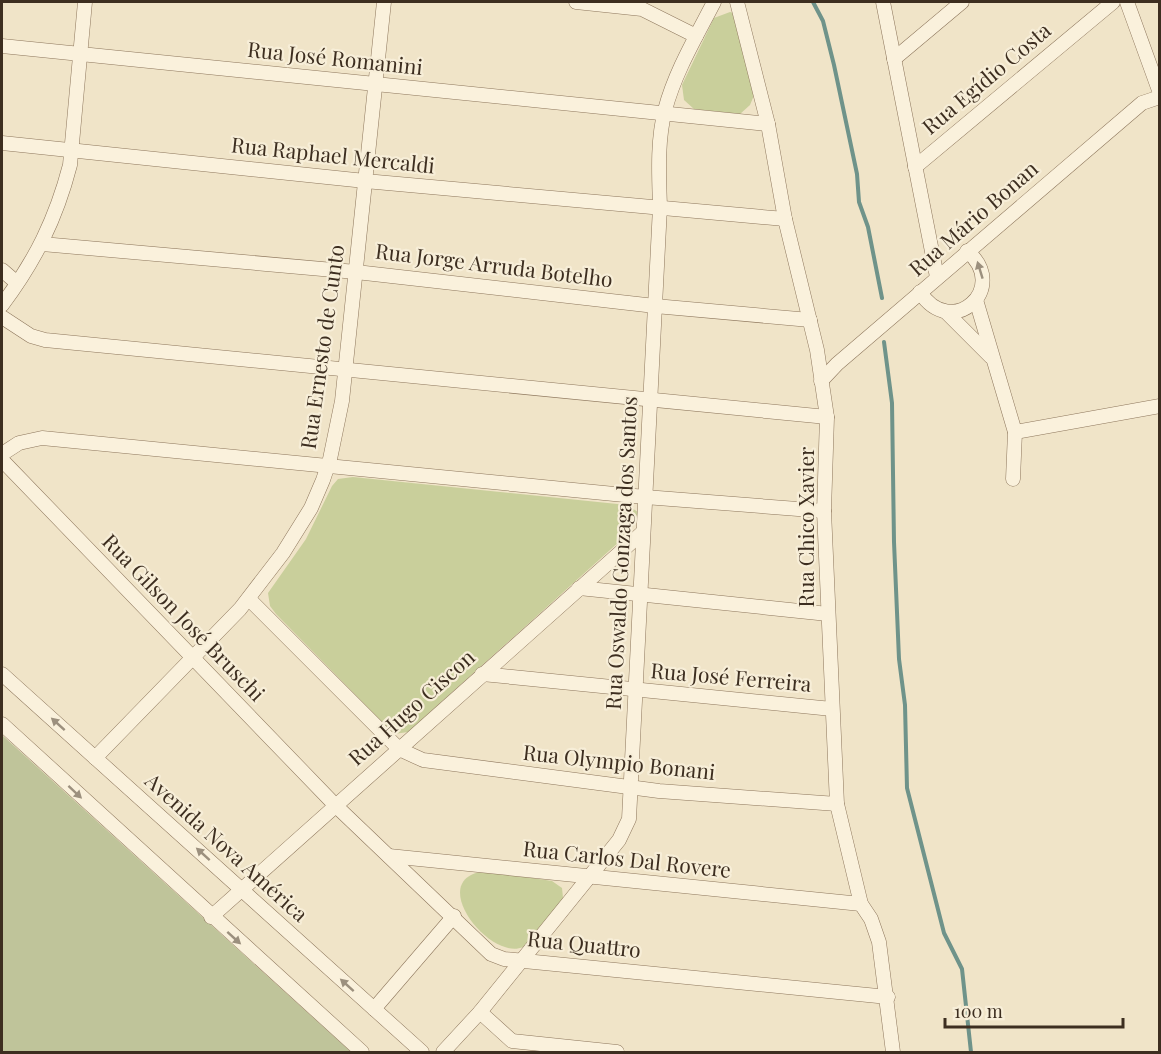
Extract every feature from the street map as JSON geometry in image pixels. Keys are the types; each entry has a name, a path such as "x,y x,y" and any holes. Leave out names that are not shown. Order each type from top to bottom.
{"street":[{"path":"2,305 42,244 55,218 70,165 85,2"},
{"name":"Rua Ernesto de Cunto","path":"95,758 249,599 297,532 311,508 328,466 337,429 345,371 384,2"},
{"path":"576,2 642,9 696,36"},
{"name":"Rua Oswaldo Gonzaga dos Santos","path":"443,1053 480,1012 589,878 619,840 629,819 660,207 660,152 665,112 681,67 714,2"},
{"name":"Rua Chico Xavier","path":"737,2 768,124 784,219 810,320 822,381 827,417 824,511 837,804 861,904 871,919 879,942 888,997 893,1053"},
{"path":"883,2 937,277"},
{"path":"894,59 962,2"},
{"name":"Rua Egídio Costa","path":"915,167 1113,2"},
{"path":"1127,2 1160,95"},
{"name":"Rua José Romanini","path":"2,46 768,124"},
{"name":"Rua Mário Bonan","path":"822,381 837,364 967,251 1142,103 1160,95"},
{"name":"Rua Raphael Mercaldi","path":"2,143 365,181 784,219"},
{"name":"Rua Jorge Arruda Botelho","path":"42,244 356,272 655,306 810,320"},
{"path":"946,312 967,308 976,300 981,290 982,268 967,251"},
{"path":"2,270 17,283"},
{"path":"920,292 926,302 946,312 992,358"},
{"path":"976,300 992,358 1002,381 1015,432 1013,479"},
{"path":"2,317 31,336 45,340 827,417"},
{"path":"1015,432 1160,406"},
{"path":"2,454 19,443 42,438 645,497 824,511"},
{"name":"Rua Gilson José Bruschi","path":"2,459 335,804"},
{"name":"Rua Hugo Ciscon","path":"211,917 335,804 643,532"},
{"path":"579,588 828,614"},
{"path":"249,599 399,749"},
{"name":"Avenida Nova América","path":"2,674 422,1053"},
{"name":"Rua José Ferreira","path":"482,674 832,709"},
{"path":"2,724 362,1053"},
{"name":"Rua Olympio Bonani","path":"399,749 423,760 448,765 632,787 837,804"},
{"name":"Rua Quattro","path":"335,804 491,954 504,959 888,997"},
{"name":"Rua Carlos Dal Rovere","path":"389,856 861,904"},
{"path":"374,1010 454,916"},
{"path":"480,1012 512,1041 617,1053"}],"green space":[{"path":"730,12 734,13 755,93 750,105 740,114 694,109 684,100 682,85 714,18"},
{"path":"353,477 627,505 638,512 634,525 620,541 408,732 394,734 270,606 268,593 306,539 332,486 338,479"},
{"path":"2,735 351,1052 2,1052"},
{"path":"488,871 552,881 562,888 563,898 560,904 523,947 509,948 494,942 480,931 468,916 461,901 461,887 469,876"}],"waterway":[{"path":"813,2 823,21 834,65 857,174 859,202 868,227 882,298"},
{"path":"884,342 892,403 894,542 899,659 905,705 907,788 944,933 962,969 971,1052"}]}
